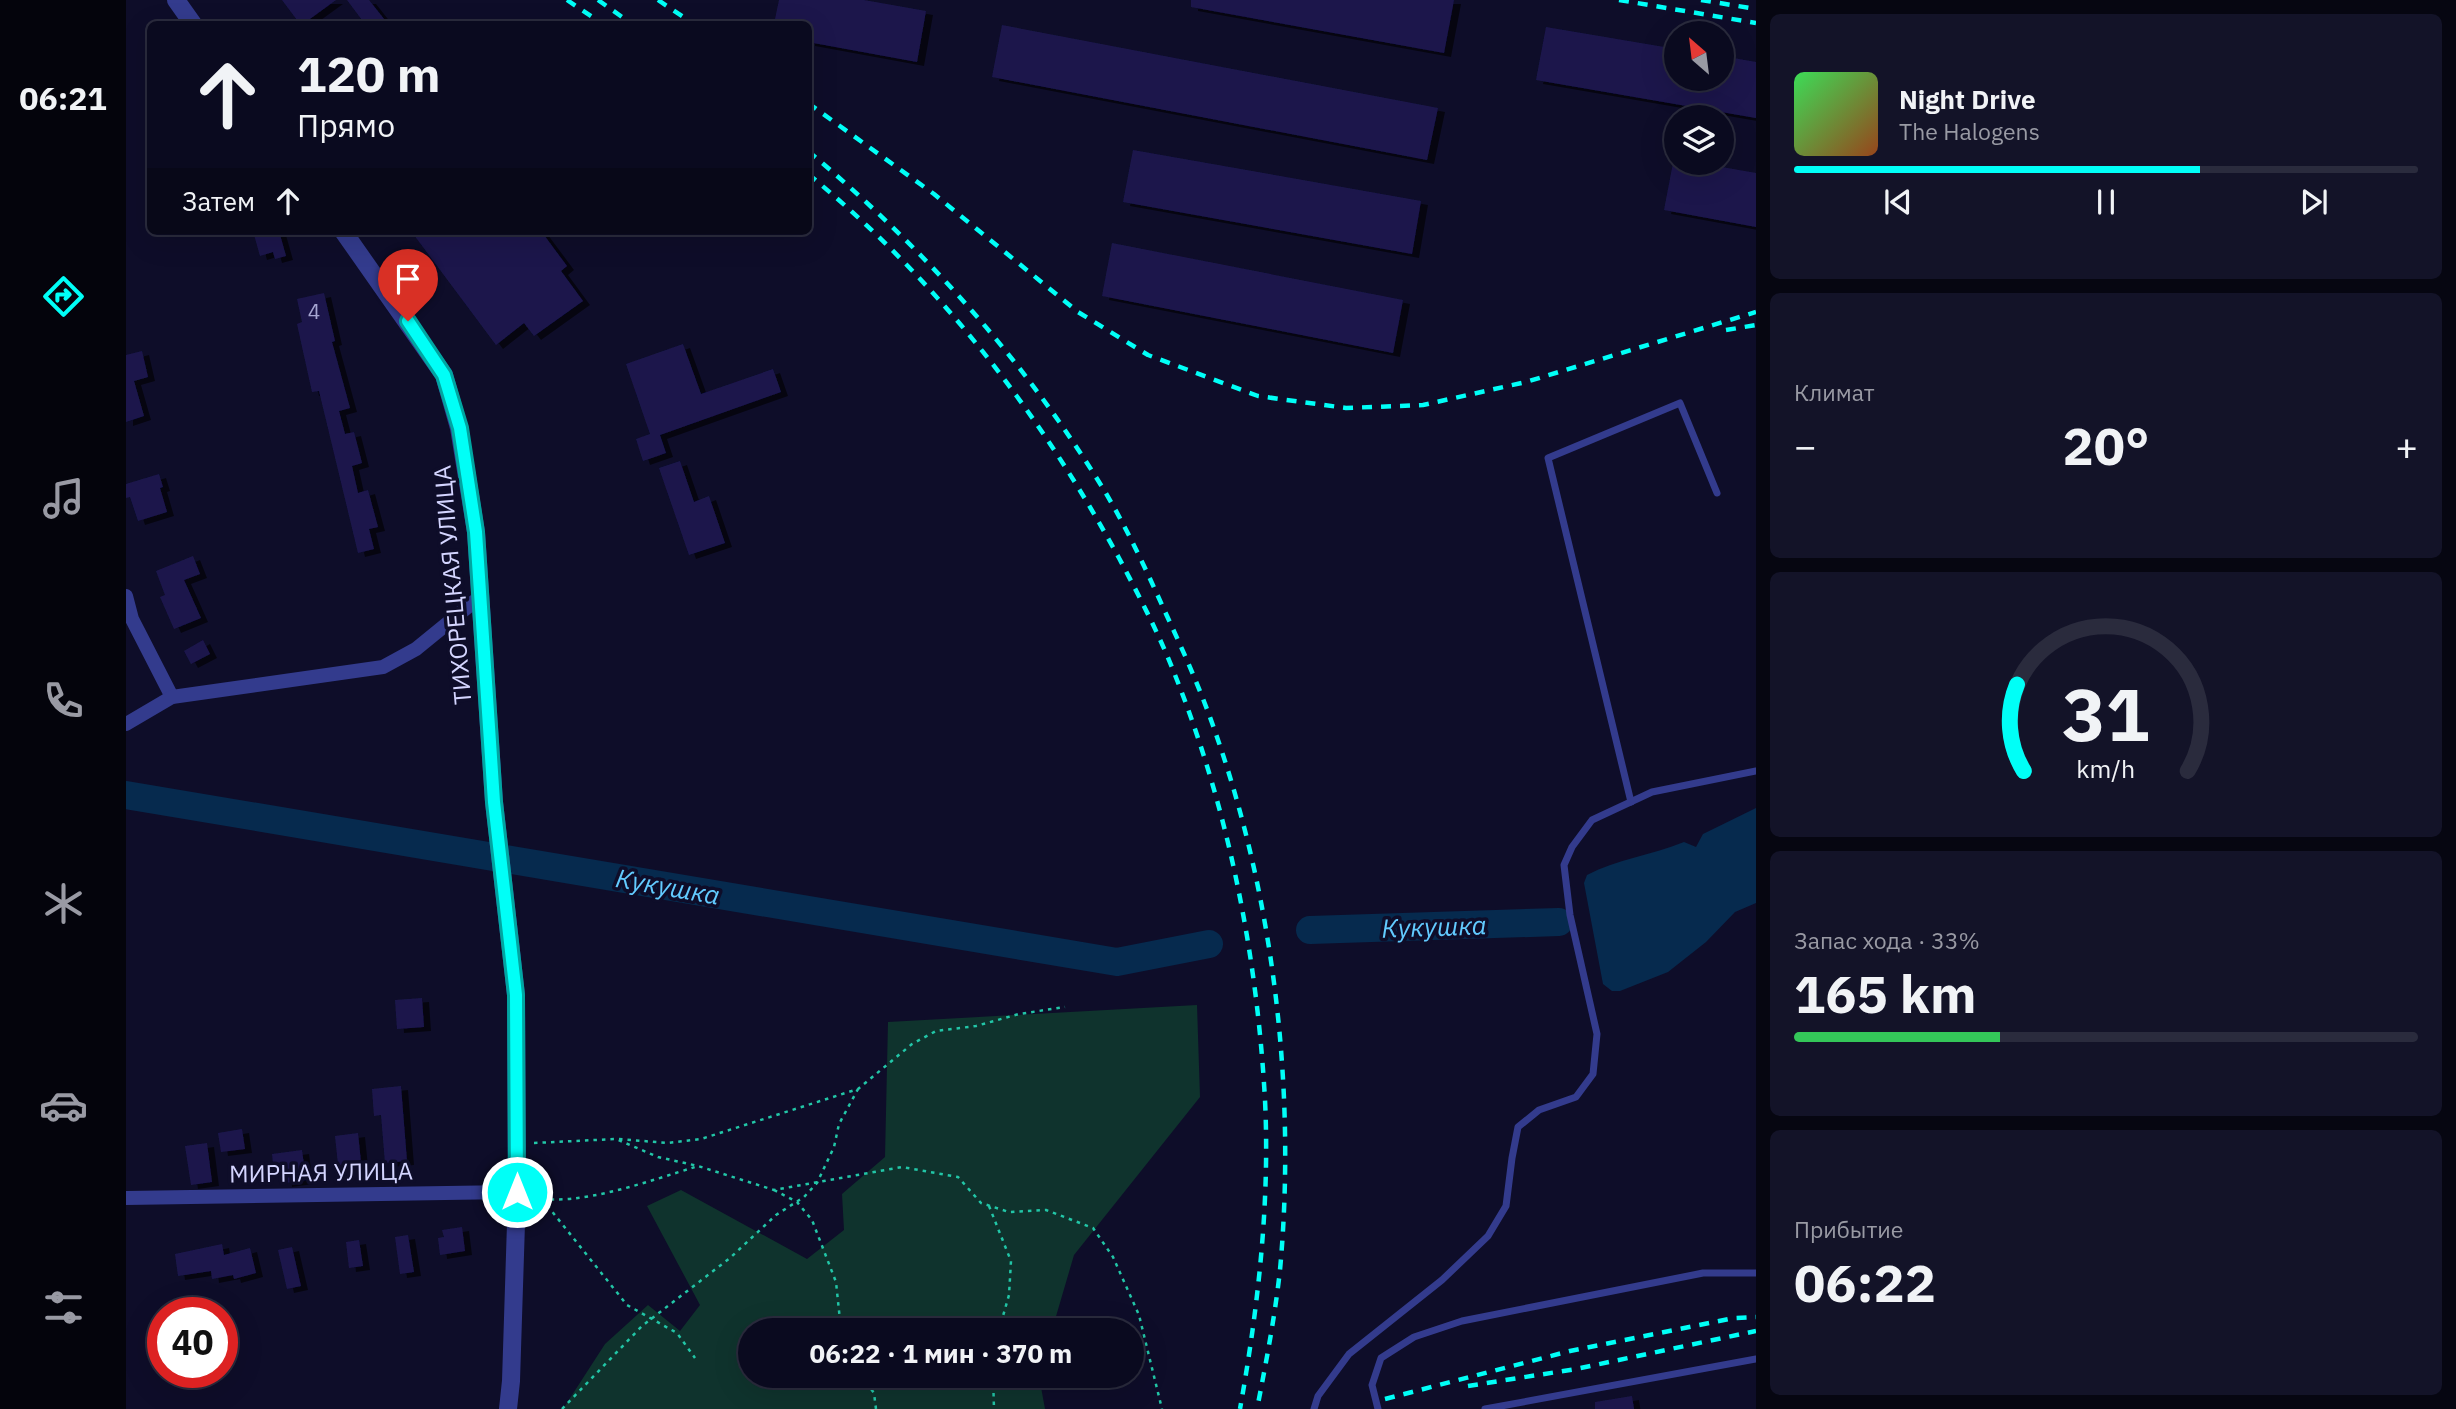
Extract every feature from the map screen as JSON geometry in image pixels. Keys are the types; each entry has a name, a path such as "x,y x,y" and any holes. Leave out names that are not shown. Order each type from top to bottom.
{"street":[{"path":"176,0 191,21"},
{"name":"ТИХОРЕЦКАЯ УЛИЦА","path":"346,235 444,375 460,428 476,532 494,802 516,995 517,1144"},
{"path":"126,596 132,619 172,697"},
{"path":"126,724 172,697 383,667 416,649 481,596"},
{"path":"508,1409 517,1144"},
{"name":"МИРНАЯ УЛИЦА","path":"126,1198 517,1192"}],"lane":[{"path":"1631,802 1548,458 1680,403 1717,493"},
{"path":"1314,1409 1318,1396 1349,1354 1442,1280 1488,1236 1506,1206 1518,1127 1539,1110 1576,1097 1593,1074 1597,1034 1570,915 1564,865 1573,847 1592,820 1652,792 1756,771"},
{"path":"1378,1409 1371,1385 1381,1358 1414,1336 1462,1321 1703,1273 1756,1273"},
{"path":"1485,1409 1756,1359"}],"path":[{"path":"562,1409 651,1318 730,1258 776,1215 797,1202 817,1182 834,1147 839,1124 858,1089 912,1044 936,1031 976,1026 1019,1014 1065,1007"},
{"path":"517,1144 616,1139 667,1143 701,1139 858,1089"},
{"path":"616,1139 658,1157 698,1166 774,1190 797,1202 812,1220 826,1252 836,1282 840,1318"},
{"path":"517,1192 542,1199 571,1199 632,1186 698,1166"},
{"path":"774,1190 902,1167 958,1177 981,1203 1009,1212 1046,1210 1093,1228 1113,1257 1139,1315 1162,1409"},
{"path":"542,1199 627,1305 677,1333 695,1358"},
{"path":"988,1205 1011,1261 1009,1295 1002,1318"},
{"path":"870,1388 874,1393 876,1409"},
{"path":"993,1388 994,1409"}],"green space":[{"path":"1197,1005 1200,1097 1074,1255 1056,1318 738,1318 738,1388 1041,1388 1045,1409 563,1409 605,1344 648,1305 680,1331 700,1305 647,1206 681,1190 807,1259 844,1230 842,1194 885,1157 888,1022"}],"water":[{"path":"1756,808 1756,903 1735,912 1706,942 1668,972 1620,991 1612,991 1603,984 1584,883 1587,875 1684,842 1696,847 1703,834"}],"building":[{"path":"282,0 336,0 307,21 298,21"},
{"path":"347,0 369,0 386,21 363,21"},
{"path":"779,0 864,0 926,11 917,62 812,43 812,21 775,21"},
{"path":"1191,0 1454,0 1444,53 1191,7"},
{"path":"1002,25 1438,108 1427,160 992,77"},
{"path":"1546,27 1664,47 1664,91 1734,91 1734,58 1756,62 1756,118 1734,114 1734,105 1681,105 1536,80"},
{"path":"1133,150 1421,201 1412,254 1123,202"},
{"path":"1734,169 1756,173 1756,227 1664,210 1671,175 1734,175"},
{"path":"254,235 280,235 286,256 275,259 273,252 260,256"},
{"path":"414,235 544,235 567,266 561,271 583,301 534,336 524,323 496,345"},
{"path":"1112,243 1403,300 1393,353 1102,296"},
{"path":"324,293 335,341 332,342 350,408 339,411 345,434 354,432 362,463 352,466 358,493 368,490 378,527 369,529 374,549 358,553 319,391 312,392 297,324 302,322 297,299"},
{"path":"683,344 701,394 773,369 781,392 660,435 666,453 643,461 636,439 650,434 626,364"},
{"path":"142,351 148,377 134,381 144,416 126,422 126,355"},
{"path":"680,461 694,502 709,496 725,543 689,555 659,468"},
{"path":"159,474 167,512 138,521 130,497 126,498 126,484"},
{"path":"193,556 200,574 184,580 201,618 174,629 160,597 165,595 156,571"},
{"path":"203,640 210,654 191,664 184,651"},
{"path":"422,998 424,1027 397,1029 395,1000"},
{"path":"401,1086 407,1161 385,1163 381,1115 374,1116 372,1089"},
{"path":"242,1129 245,1149 221,1152 218,1133"},
{"path":"358,1133 362,1172 339,1174 335,1136"},
{"path":"207,1143 212,1182 191,1185 185,1146"},
{"path":"302,1150 306,1180 285,1183 284,1172 274,1173 272,1154"},
{"path":"462,1227 465,1251 440,1255 438,1238 444,1237 442,1230"},
{"path":"408,1235 414,1272 400,1274 395,1237"},
{"path":"359,1240 363,1266 349,1268 346,1242"},
{"path":"222,1244 224,1255 250,1248 256,1273 234,1279 233,1275 212,1279 211,1271 178,1276 175,1254"},
{"path":"292,1247 301,1286 287,1289 278,1250"},
{"path":"1632,1396 1634,1409 1595,1409 1595,1402"}],"waterway":[{"name":"Кукушка","path":"126,795 1117,962 1209,944"},
{"name":"Кукушка","path":"1310,930 1559,922"}],"railway":[{"path":"567,0 598,21"},
{"path":"598,0 628,21"},
{"path":"658,0 690,21"},
{"path":"1619,0 1756,23"},
{"path":"1701,0 1756,9"},
{"path":"812,106 934,194 1078,312 1148,355 1258,396 1346,408 1423,405 1526,382 1756,312"},
{"path":"812,154 851,188 932,267 970,308 1041,396 1104,490 1121,521 1188,662 1213,724 1238,803 1254,868 1267,935 1282,1070 1285,1137 1280,1270 1257,1409"},
{"path":"812,177 900,258 942,303 1020,400 1088,504 1119,558 1161,642 1192,722 1209,774 1237,881 1255,990 1265,1100 1266,1178 1261,1255 1240,1409"},
{"path":"1726,330 1756,325"},
{"path":"1385,1399 1570,1351 1734,1318 1756,1317"},
{"path":"1468,1386 1576,1369 1756,1331"}],"route":[{"path":"408,321 444,375 460,428 476,532 494,802 516,995 517,1192"}]}
